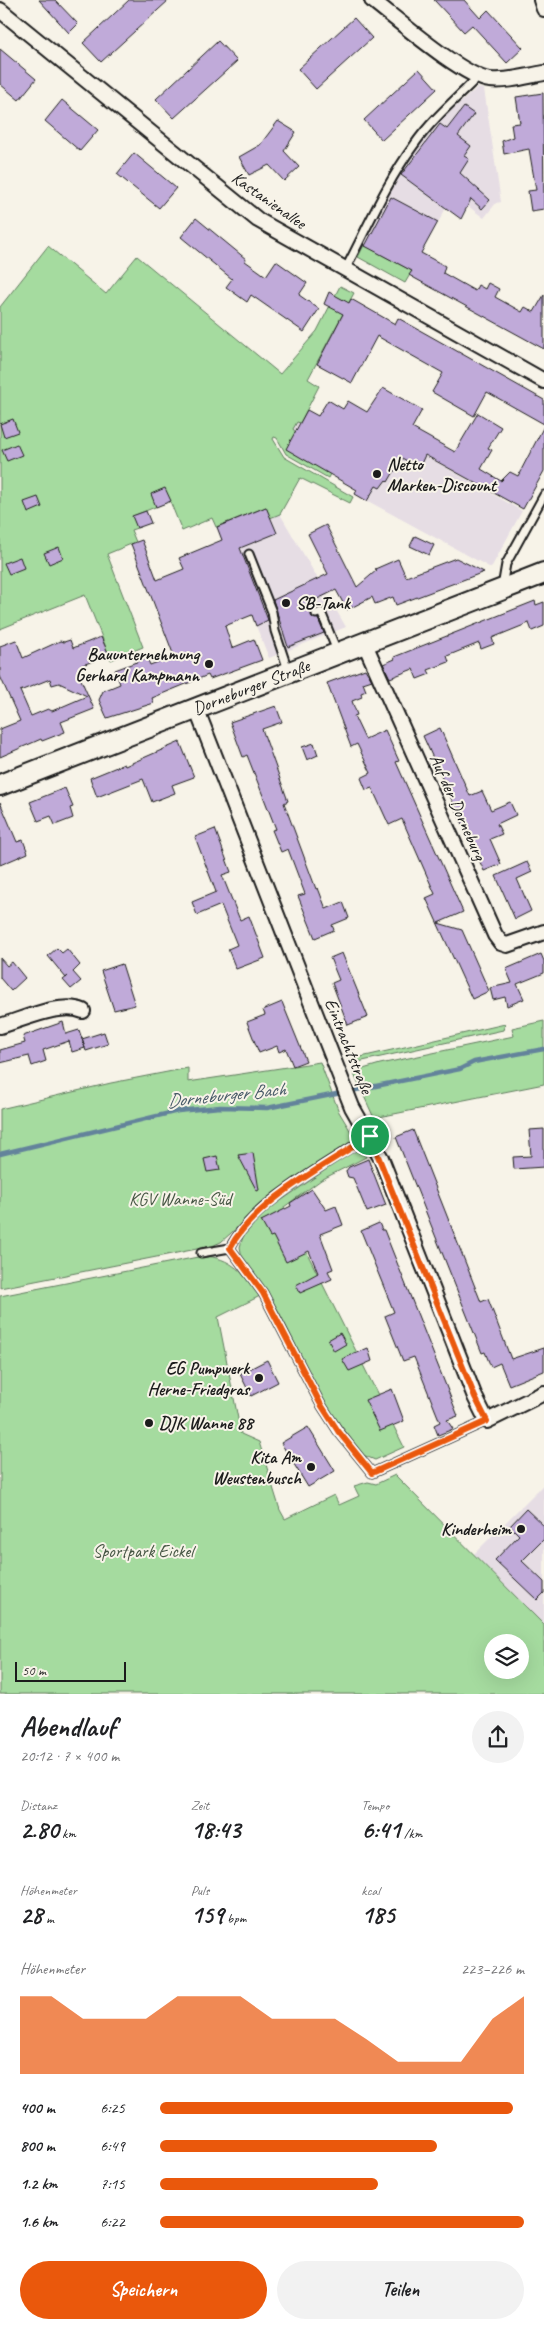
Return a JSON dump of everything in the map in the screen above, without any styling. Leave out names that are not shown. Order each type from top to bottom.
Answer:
[{"type":"street","points":[[372,0],[454,62],[478,77],[500,81],[544,73]]},
{"type":"street","points":[[541,0],[544,9]]},
{"type":"street","name":"Kastanienallee","points":[[0,10],[247,212],[272,229],[544,381]]},
{"type":"street","name":"Dorneburger Straße","points":[[0,785],[502,587],[542,575]]},
{"type":"street","name":"Auf der Dorneburg","points":[[364,642],[496,936],[501,943],[507,945],[544,932]]},
{"type":"street","name":"Eintrachtstraße","points":[[196,708],[352,1107],[370,1136],[475,1397],[487,1421]]},
{"type":"street","points":[[0,1026],[62,1008],[75,1007],[83,1011]]},
{"type":"street","points":[[487,1421],[544,1393]]},
{"type":"lane","points":[[345,270],[390,182],[414,144],[436,118],[478,77]]},
{"type":"lane","points":[[502,587],[506,564],[544,495]]},
{"type":"lane","points":[[249,554],[278,630],[288,672]]},
{"type":"lane","points":[[316,614],[321,612],[338,653]]},
{"type":"lane","points":[[201,1253],[230,1248],[242,1228],[266,1206],[370,1136]]},
{"type":"lane","points":[[230,1248],[263,1293],[320,1403],[338,1431],[372,1473],[487,1421]]},
{"type":"shaded area","points":[[477,88],[484,89],[501,202],[496,203],[484,218],[453,195],[412,271],[364,245],[394,186],[417,149],[444,117]]},
{"type":"shaded area","points":[[328,400],[522,511],[491,568],[355,494],[357,490],[293,429],[298,421],[300,423],[307,410],[318,416]]},
{"type":"shaded area","points":[[266,507],[270,518],[280,514],[346,627],[269,658],[216,527]]},
{"type":"shaded area","name":"Kinderheim","points":[[544,1484],[544,1625],[474,1554]]},
{"type":"green space","points":[[364,245],[412,271],[405,283],[358,257]]},
{"type":"green space","points":[[48,246],[106,294],[137,256],[280,374],[317,331],[340,286],[354,293],[308,379],[319,386],[300,423],[297,422],[293,429],[330,474],[328,478],[286,454],[277,438],[274,437],[273,439],[284,457],[353,497],[350,503],[300,478],[280,514],[270,518],[266,507],[216,527],[212,518],[182,531],[170,501],[133,516],[137,528],[131,530],[136,542],[107,554],[143,647],[111,660],[85,595],[0,629],[0,307]]},
{"type":"green space","points":[[544,1021],[544,1084],[374,1118],[353,1072],[380,1064],[514,1036],[512,1028]]},
{"type":"green space","points":[[505,1024],[503,1030],[349,1064],[348,1060]]},
{"type":"green space","points":[[320,1062],[339,1112],[356,1140],[277,1192],[221,1242],[212,1246],[0,1288],[0,1109],[111,1083],[188,1068],[188,1082]]},
{"type":"green space","name":"KGV Wanne-Süd","points":[[360,1146],[366,1157],[321,1180],[284,1207],[404,1447],[375,1460],[363,1455],[325,1404],[278,1310],[242,1257],[240,1247],[244,1233],[269,1209]]},
{"type":"green space","name":"Sportpark Eickel","points":[[203,1256],[213,1257],[229,1263],[243,1274],[260,1296],[218,1317],[241,1434],[259,1442],[280,1510],[285,1519],[334,1495],[339,1505],[359,1496],[354,1486],[368,1482],[376,1484],[395,1475],[544,1625],[544,1694],[0,1694],[0,1296]]},
{"type":"building","points":[[39,0],[55,0],[78,24],[69,33]]},
{"type":"building","points":[[129,0],[169,0],[101,62],[83,43]]},
{"type":"building","points":[[434,0],[464,0],[480,18],[488,10],[523,48],[507,63],[472,25],[464,32]]},
{"type":"building","points":[[354,18],[372,38],[316,89],[298,69]]},
{"type":"building","points":[[218,41],[237,61],[174,118],[156,99]]},
{"type":"building","points":[[0,49],[36,79],[19,100],[0,84]]},
{"type":"building","points":[[419,69],[437,89],[382,140],[364,120]]},
{"type":"building","points":[[543,93],[544,209],[531,211],[528,191],[536,190],[529,149],[504,154],[502,141],[513,137],[511,124],[520,123],[516,97]]},
{"type":"building","points":[[62,100],[98,130],[80,151],[45,121]]},
{"type":"building","points":[[464,107],[474,114],[458,136],[471,146],[464,156],[469,159],[460,173],[490,200],[482,209],[471,199],[461,219],[401,175],[440,124],[447,129]]},
{"type":"building","points":[[278,121],[296,132],[284,151],[299,167],[284,181],[269,165],[249,175],[239,157],[260,145]]},
{"type":"building","points":[[134,153],[176,188],[159,208],[117,174]]},
{"type":"building","points":[[391,197],[438,222],[421,253],[445,266],[443,273],[475,291],[478,285],[485,289],[488,283],[499,289],[495,297],[522,312],[525,307],[534,312],[544,295],[544,349],[409,275],[412,271],[365,246]]},
{"type":"building","points":[[196,218],[246,259],[245,261],[266,276],[276,261],[307,283],[299,295],[319,309],[304,332],[251,295],[247,302],[226,287],[232,279],[181,237]]},
{"type":"building","points":[[329,292],[349,303],[351,299],[395,324],[398,318],[544,400],[544,424],[487,392],[474,416],[432,392],[443,373],[377,336],[352,383],[317,364],[343,314],[324,304]]},
{"type":"building","points":[[383,388],[422,410],[412,428],[455,452],[478,413],[501,427],[488,448],[492,450],[481,469],[501,481],[510,472],[518,476],[544,426],[544,471],[523,509],[425,455],[419,468],[402,458],[388,482],[386,480],[380,488],[376,486],[367,501],[355,494],[357,490],[286,449],[307,410],[318,416],[328,400],[343,409],[348,401],[367,412]]},
{"type":"building","points":[[13,419],[18,432],[4,437],[0,424]]},
{"type":"building","points":[[17,444],[22,455],[7,461],[2,450]]},
{"type":"building","points":[[165,488],[171,501],[156,507],[151,494]]},
{"type":"building","points":[[38,497],[42,507],[28,513],[24,502]]},
{"type":"building","points":[[266,507],[277,533],[240,548],[268,620],[256,626],[252,615],[225,626],[232,648],[254,639],[262,660],[210,679],[208,675],[152,698],[154,703],[107,718],[99,700],[103,691],[120,684],[115,670],[147,658],[150,665],[174,656],[131,544],[142,540],[157,580],[184,569],[179,558],[222,540],[217,527]]},
{"type":"building","points":[[146,511],[151,523],[137,528],[132,516]]},
{"type":"building","points":[[326,525],[357,587],[377,570],[375,569],[398,559],[406,577],[456,558],[484,572],[396,605],[393,597],[375,604],[372,597],[347,610],[336,590],[311,602],[314,609],[311,616],[318,619],[324,633],[288,647],[273,600],[328,574],[308,534]]},
{"type":"building","points":[[415,536],[434,545],[429,555],[410,546]]},
{"type":"building","points":[[59,547],[63,558],[49,564],[44,553]]},
{"type":"building","points":[[20,557],[24,568],[9,574],[4,563]]},
{"type":"building","points":[[535,601],[536,605],[544,602],[544,626],[532,631],[529,623],[492,638],[494,644],[481,649],[479,643],[447,656],[449,662],[428,670],[430,674],[417,679],[413,669],[390,678],[383,664],[395,659],[394,657]]},
{"type":"building","points":[[101,637],[109,655],[80,666],[83,673],[79,675],[94,709],[61,722],[65,732],[42,741],[41,739],[0,757],[0,729],[20,721],[0,676],[0,646],[16,640],[23,658],[60,641],[70,640],[73,648]],"holes":[[[50,679],[52,685],[59,683],[87,696],[52,711],[48,709],[31,716],[20,691]]]},
{"type":"building","points":[[365,669],[372,680],[363,683],[366,691],[361,693],[362,697],[352,701],[357,715],[354,716],[365,739],[385,730],[399,761],[396,762],[463,912],[438,923],[462,930],[489,991],[472,999],[426,898],[435,894],[402,819],[389,825],[372,788],[366,790],[361,778],[371,773],[357,744],[351,747],[327,683]]},
{"type":"building","points":[[276,706],[282,722],[262,729],[288,801],[284,803],[316,889],[318,888],[326,909],[343,902],[349,918],[332,925],[334,930],[315,938],[298,896],[305,894],[288,849],[281,852],[272,830],[276,829],[247,755],[243,757],[230,722]]},
{"type":"building","points":[[440,728],[470,796],[482,791],[491,810],[510,802],[516,815],[497,824],[502,834],[490,839],[501,864],[484,871],[423,736]]},
{"type":"building","points":[[180,742],[194,777],[172,785],[175,793],[152,802],[143,779],[97,797],[90,778],[124,764],[125,766]]},
{"type":"building","points":[[314,743],[318,755],[307,760],[302,747]]},
{"type":"building","points":[[65,788],[73,807],[70,808],[73,818],[55,825],[51,816],[38,821],[30,802]]},
{"type":"building","points":[[0,802],[17,842],[23,840],[28,853],[0,865]]},
{"type":"building","points":[[215,829],[231,872],[222,875],[240,920],[249,916],[265,958],[236,969],[228,949],[237,945],[221,905],[197,915],[192,902],[216,892],[195,837]]},
{"type":"building","points":[[527,862],[532,872],[517,879],[531,911],[515,919],[496,876]]},
{"type":"building","points":[[57,948],[62,953],[67,949],[80,965],[73,972],[81,981],[71,989],[63,980],[66,978],[48,956]]},
{"type":"building","points":[[342,953],[368,1017],[348,1025],[332,983],[339,980],[330,958]]},
{"type":"building","points":[[541,954],[544,961],[544,973],[517,984],[524,999],[507,1006],[505,997],[493,1000],[490,988],[512,983],[506,969]]},
{"type":"building","points":[[0,958],[7,966],[12,962],[25,978],[11,991],[0,978]]},
{"type":"building","points":[[122,964],[135,1005],[114,1010],[101,971]]},
{"type":"building","points":[[282,1002],[306,1061],[293,1066],[286,1049],[279,1052],[277,1046],[259,1053],[247,1022],[265,1015],[263,1010]]},
{"type":"building","points":[[63,1022],[66,1034],[79,1030],[85,1048],[72,1052],[69,1041],[43,1050],[46,1061],[32,1066],[29,1056],[0,1063],[0,1050],[25,1043],[23,1036]]},
{"type":"building","points":[[104,1032],[108,1044],[86,1051],[82,1039]]},
{"type":"building","points":[[544,1129],[544,1167],[514,1169],[513,1157],[531,1156],[529,1130]]},
{"type":"building","points":[[413,1130],[481,1302],[488,1299],[511,1359],[544,1348],[544,1371],[509,1385],[500,1363],[491,1367],[485,1352],[482,1353],[396,1137]]},
{"type":"building","points":[[253,1153],[259,1190],[257,1191],[238,1155]]},
{"type":"building","points":[[217,1156],[220,1170],[207,1172],[204,1159]]},
{"type":"building","points":[[368,1159],[386,1205],[367,1212],[353,1178],[348,1177],[346,1171],[349,1167]]},
{"type":"building","points":[[312,1189],[326,1210],[336,1206],[343,1225],[320,1234],[333,1269],[328,1271],[332,1279],[300,1293],[296,1285],[318,1273],[309,1251],[286,1262],[273,1236],[270,1237],[261,1221],[291,1206],[290,1203]]},
{"type":"building","points":[[379,1223],[382,1230],[384,1230],[458,1416],[447,1420],[453,1429],[438,1435],[434,1425],[440,1422],[414,1357],[403,1361],[385,1316],[394,1312],[361,1231]]},
{"type":"building","points":[[340,1333],[346,1344],[334,1351],[328,1340]]},
{"type":"building","points":[[368,1348],[372,1361],[349,1371],[342,1359]]},
{"type":"building","name":"EG Pumpwerk Herne-Friedgras","points":[[267,1360],[278,1382],[251,1396],[240,1374]]},
{"type":"building","points":[[392,1389],[404,1421],[380,1431],[365,1400]]},
{"type":"building","points":[[308,1427],[335,1471],[308,1487],[281,1443]]},
{"type":"building","points":[[526,1509],[544,1526],[544,1539],[522,1561],[544,1582],[544,1593],[537,1600],[495,1560],[519,1535],[510,1526]]},
{"type":"waterway","name":"Dorneburger Bach","points":[[0,1154],[178,1111],[220,1107],[267,1108],[460,1069],[474,1062],[544,1049]]},
{"type":"place","name":"Netto Marken-Discount","points":[[377,474]]},
{"type":"place","name":"SB-Tank","points":[[286,603]]},
{"type":"place","name":"Bauunternehmung Gerhard Kampmann","points":[[209,664]]},
{"type":"place","name":"EG Pumpwerk Herne-Friedgras","points":[[259,1378]]},
{"type":"place","name":"DJK Wanne 88","points":[[149,1423]]},
{"type":"place","name":"Kita Am Weustenbusch","points":[[311,1467]]},
{"type":"place","name":"Kinderheim","points":[[521,1529]]},
{"type":"route","points":[[370,1136],[381,1158],[475,1397],[487,1421],[372,1473],[338,1431],[320,1403],[263,1293],[230,1248],[242,1228],[266,1206],[370,1136]]}]
